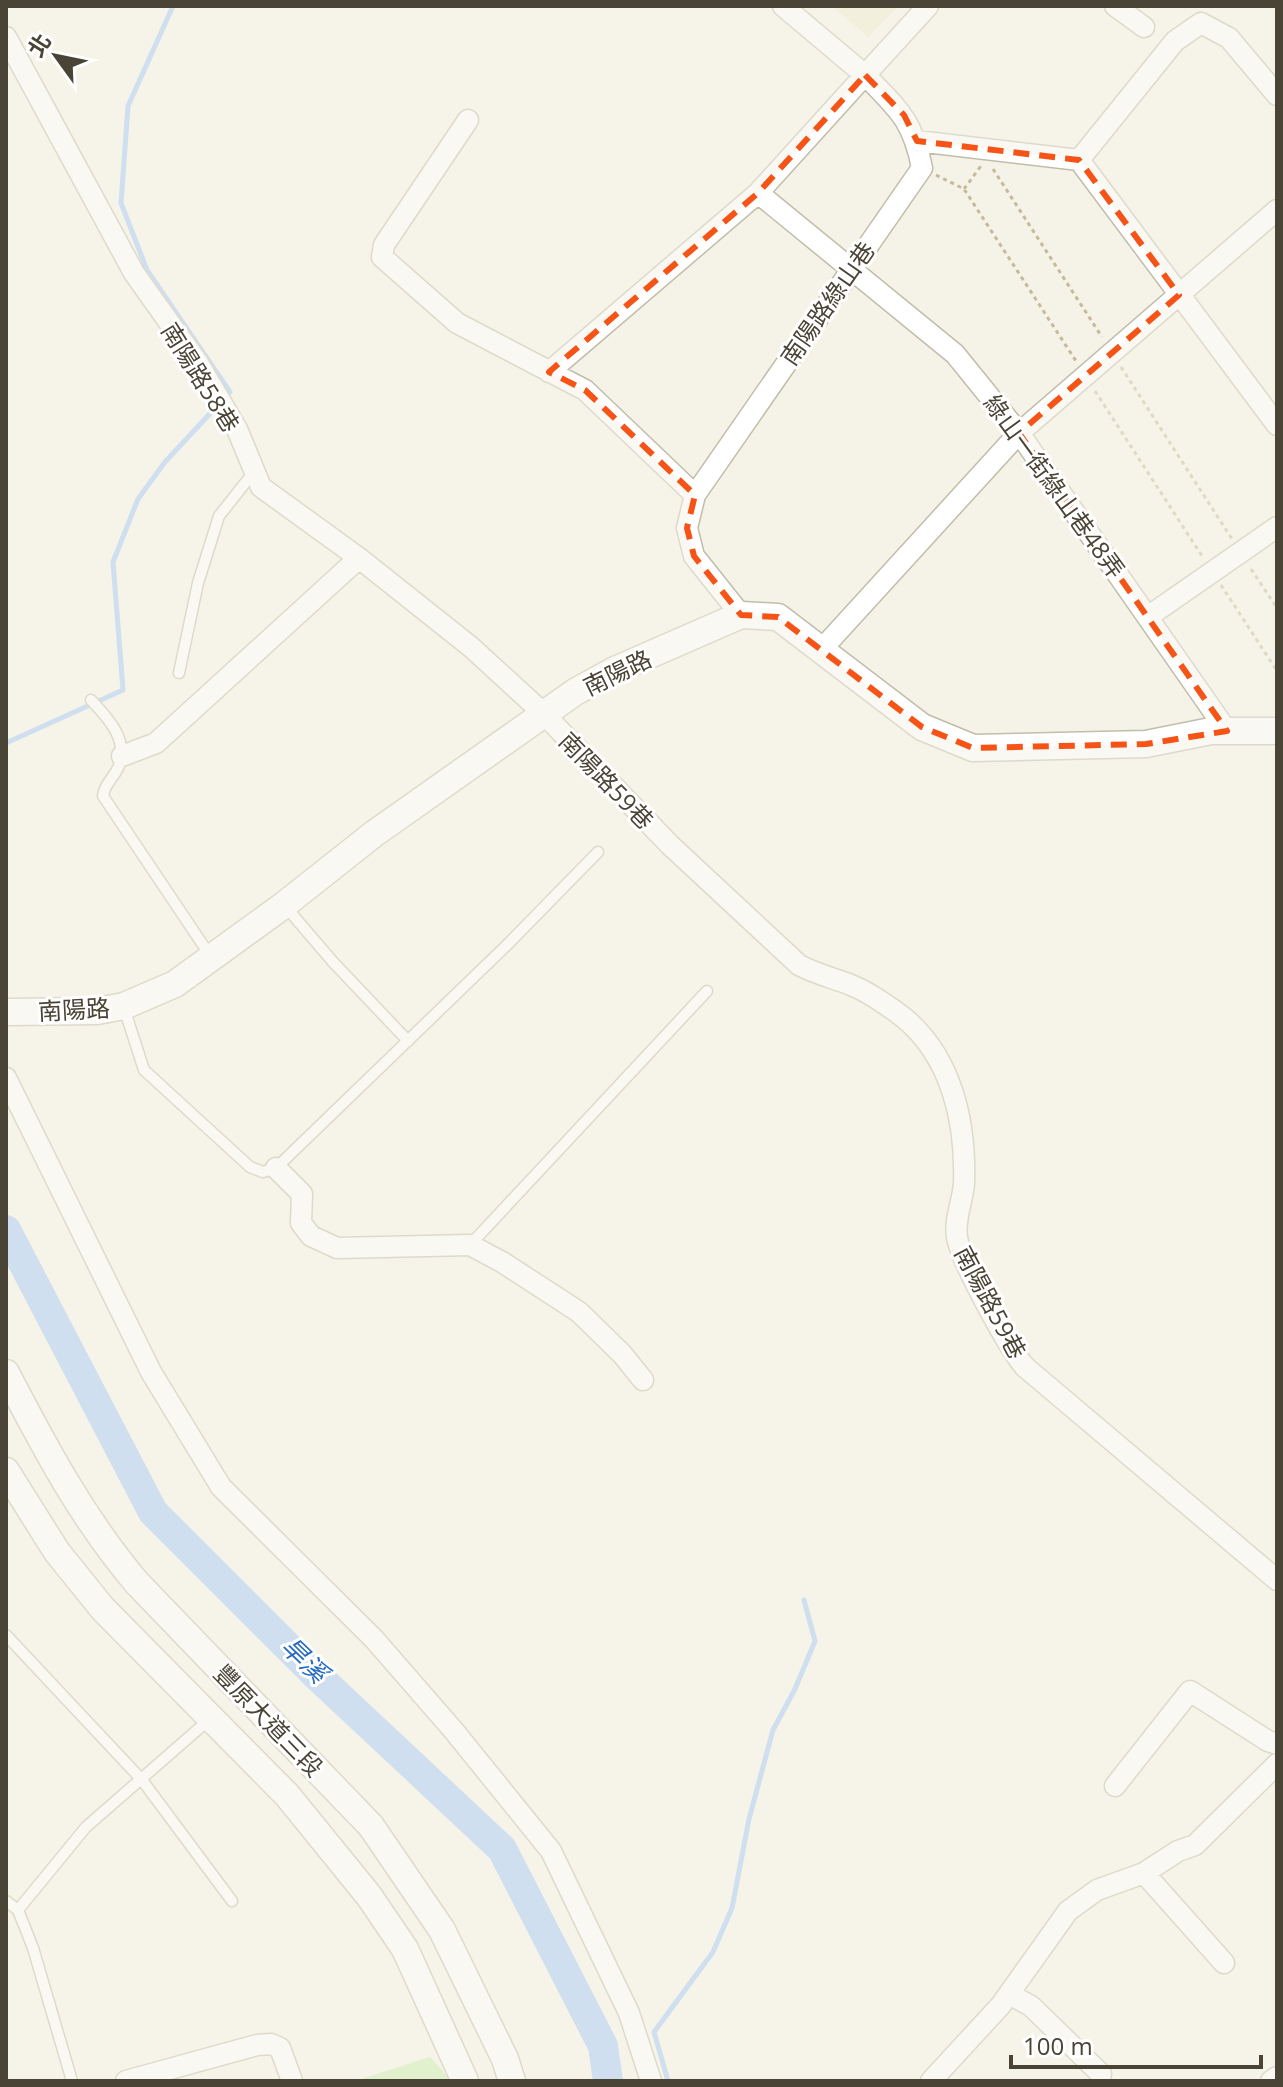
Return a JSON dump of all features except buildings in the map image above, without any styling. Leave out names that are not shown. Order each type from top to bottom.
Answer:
[{"type":"street","points":[[783,6],[865,75],[904,115],[917,141],[922,168]]},
{"type":"street","points":[[549,372],[758,193],[928,6]]},
{"type":"street","points":[[1115,6],[1144,27]]},
{"type":"street","points":[[1079,160],[1175,41],[1201,23],[1229,38],[1277,95]]},
{"type":"street","name":"南陽路58巷","points":[[6,37],[134,273],[198,363],[237,429],[261,487],[359,558],[471,647],[543,713]]},
{"type":"street","points":[[468,120],[384,245],[382,257],[457,323],[585,390],[695,495]]},
{"type":"street","points":[[917,141],[1079,160],[1277,425]]},
{"type":"street","name":"南陽路綠山巷","points":[[741,615],[694,556],[687,528],[695,495],[922,168]]},
{"type":"street","name":"綠山一街綠山巷48弄","points":[[758,193],[955,354],[1019,433],[1227,731]]},
{"type":"street","points":[[821,650],[1019,433],[1277,210]]},
{"type":"street","points":[[1149,616],[1277,527]]},
{"type":"street","points":[[122,756],[156,743],[359,558]]},
{"type":"street","name":"南陽路","points":[[6,1012],[97,1011],[124,1006],[175,984],[284,905],[375,833],[575,692],[615,670],[741,615],[778,617],[922,727],[973,748],[1146,744],[1211,731],[1277,731]]},
{"type":"street","name":"南陽路59巷","points":[[543,713],[670,845],[799,965],[823,977],[852,985],[878,999],[926,1038],[956,1100],[963,1134],[964,1186],[957,1236],[963,1257],[1013,1352],[1025,1367],[1277,1580]]},
{"type":"street","points":[[6,1078],[151,1372],[221,1487],[374,1639],[454,1731],[551,1851],[629,2013],[651,2081]]},
{"type":"street","points":[[276,1168],[302,1194],[301,1223],[311,1236],[337,1248],[470,1245],[579,1312],[622,1354],[643,1380]]},
{"type":"street","name":"豐原大道三段","points":[[6,1373],[53,1464],[103,1542],[137,1583],[371,1826],[442,1930],[505,2059],[512,2081]]},
{"type":"street","name":"豐原大道三段","points":[[6,1471],[57,1552],[103,1609],[287,1795],[369,1896],[405,1949],[465,2081]]},
{"type":"street","points":[[1115,1786],[1190,1691],[1277,1744]]},
{"type":"street","points":[[932,2080],[1009,1994],[1068,1911],[1097,1890],[1144,1873],[1178,1851],[1195,1845],[1277,1764]]},
{"type":"street","points":[[1144,1873],[1224,1963]]},
{"type":"street","points":[[1009,1994],[1031,2006],[1101,2074]]},
{"type":"street","points":[[126,2081],[257,2045],[271,2044],[280,2048],[292,2081]]},
{"type":"street","points":[[1271,2081],[1277,2077]]},
{"type":"lane","points":[[179,673],[198,583],[219,516],[253,473]]},
{"type":"lane","points":[[91,700],[112,722],[122,756],[116,772],[104,785],[103,796],[211,957]]},
{"type":"lane","points":[[124,1006],[144,1070],[250,1167],[263,1172],[276,1168],[598,852]]},
{"type":"lane","points":[[284,905],[408,1041]]},
{"type":"lane","points":[[470,1245],[707,991]]},
{"type":"lane","points":[[6,1635],[142,1780],[232,1901]]},
{"type":"lane","points":[[18,1910],[86,1827],[211,1718]]},
{"type":"lane","points":[[6,1901],[18,1910],[33,1948],[72,2081]]},
{"type":"path","points":[[964,189],[980,167],[989,163],[1108,347]]},
{"type":"path","points":[[922,168],[964,189],[1077,363]]},
{"type":"path","points":[[1116,360],[1235,543]]},
{"type":"path","points":[[1094,390],[1207,564]]},
{"type":"path","points":[[1252,569],[1277,608]]},
{"type":"path","points":[[1216,577],[1277,671]]},
{"type":"highlighted area","points":[[865,75],[904,115],[917,141],[1079,160],[1179,295],[1019,433],[1227,731],[1146,744],[973,748],[922,727],[778,617],[741,615],[694,556],[687,528],[695,495],[585,390],[549,372],[758,193]]},
{"type":"shaded area","points":[[832,6],[899,6],[868,37]]},
{"type":"green space","points":[[430,2057],[449,2081],[355,2081]]},
{"type":"waterway","points":[[173,6],[128,106],[121,203],[147,270],[230,392],[224,398]]},
{"type":"waterway","points":[[6,743],[123,690],[113,562],[138,499],[165,462],[217,406]]},
{"type":"waterway","name":"旱溪","points":[[6,1230],[153,1512],[315,1674],[502,1849],[603,2046],[608,2081]]},
{"type":"waterway","points":[[668,2081],[654,2032],[713,1952],[732,1908],[749,1819],[773,1730],[815,1641],[804,1600]]}]
